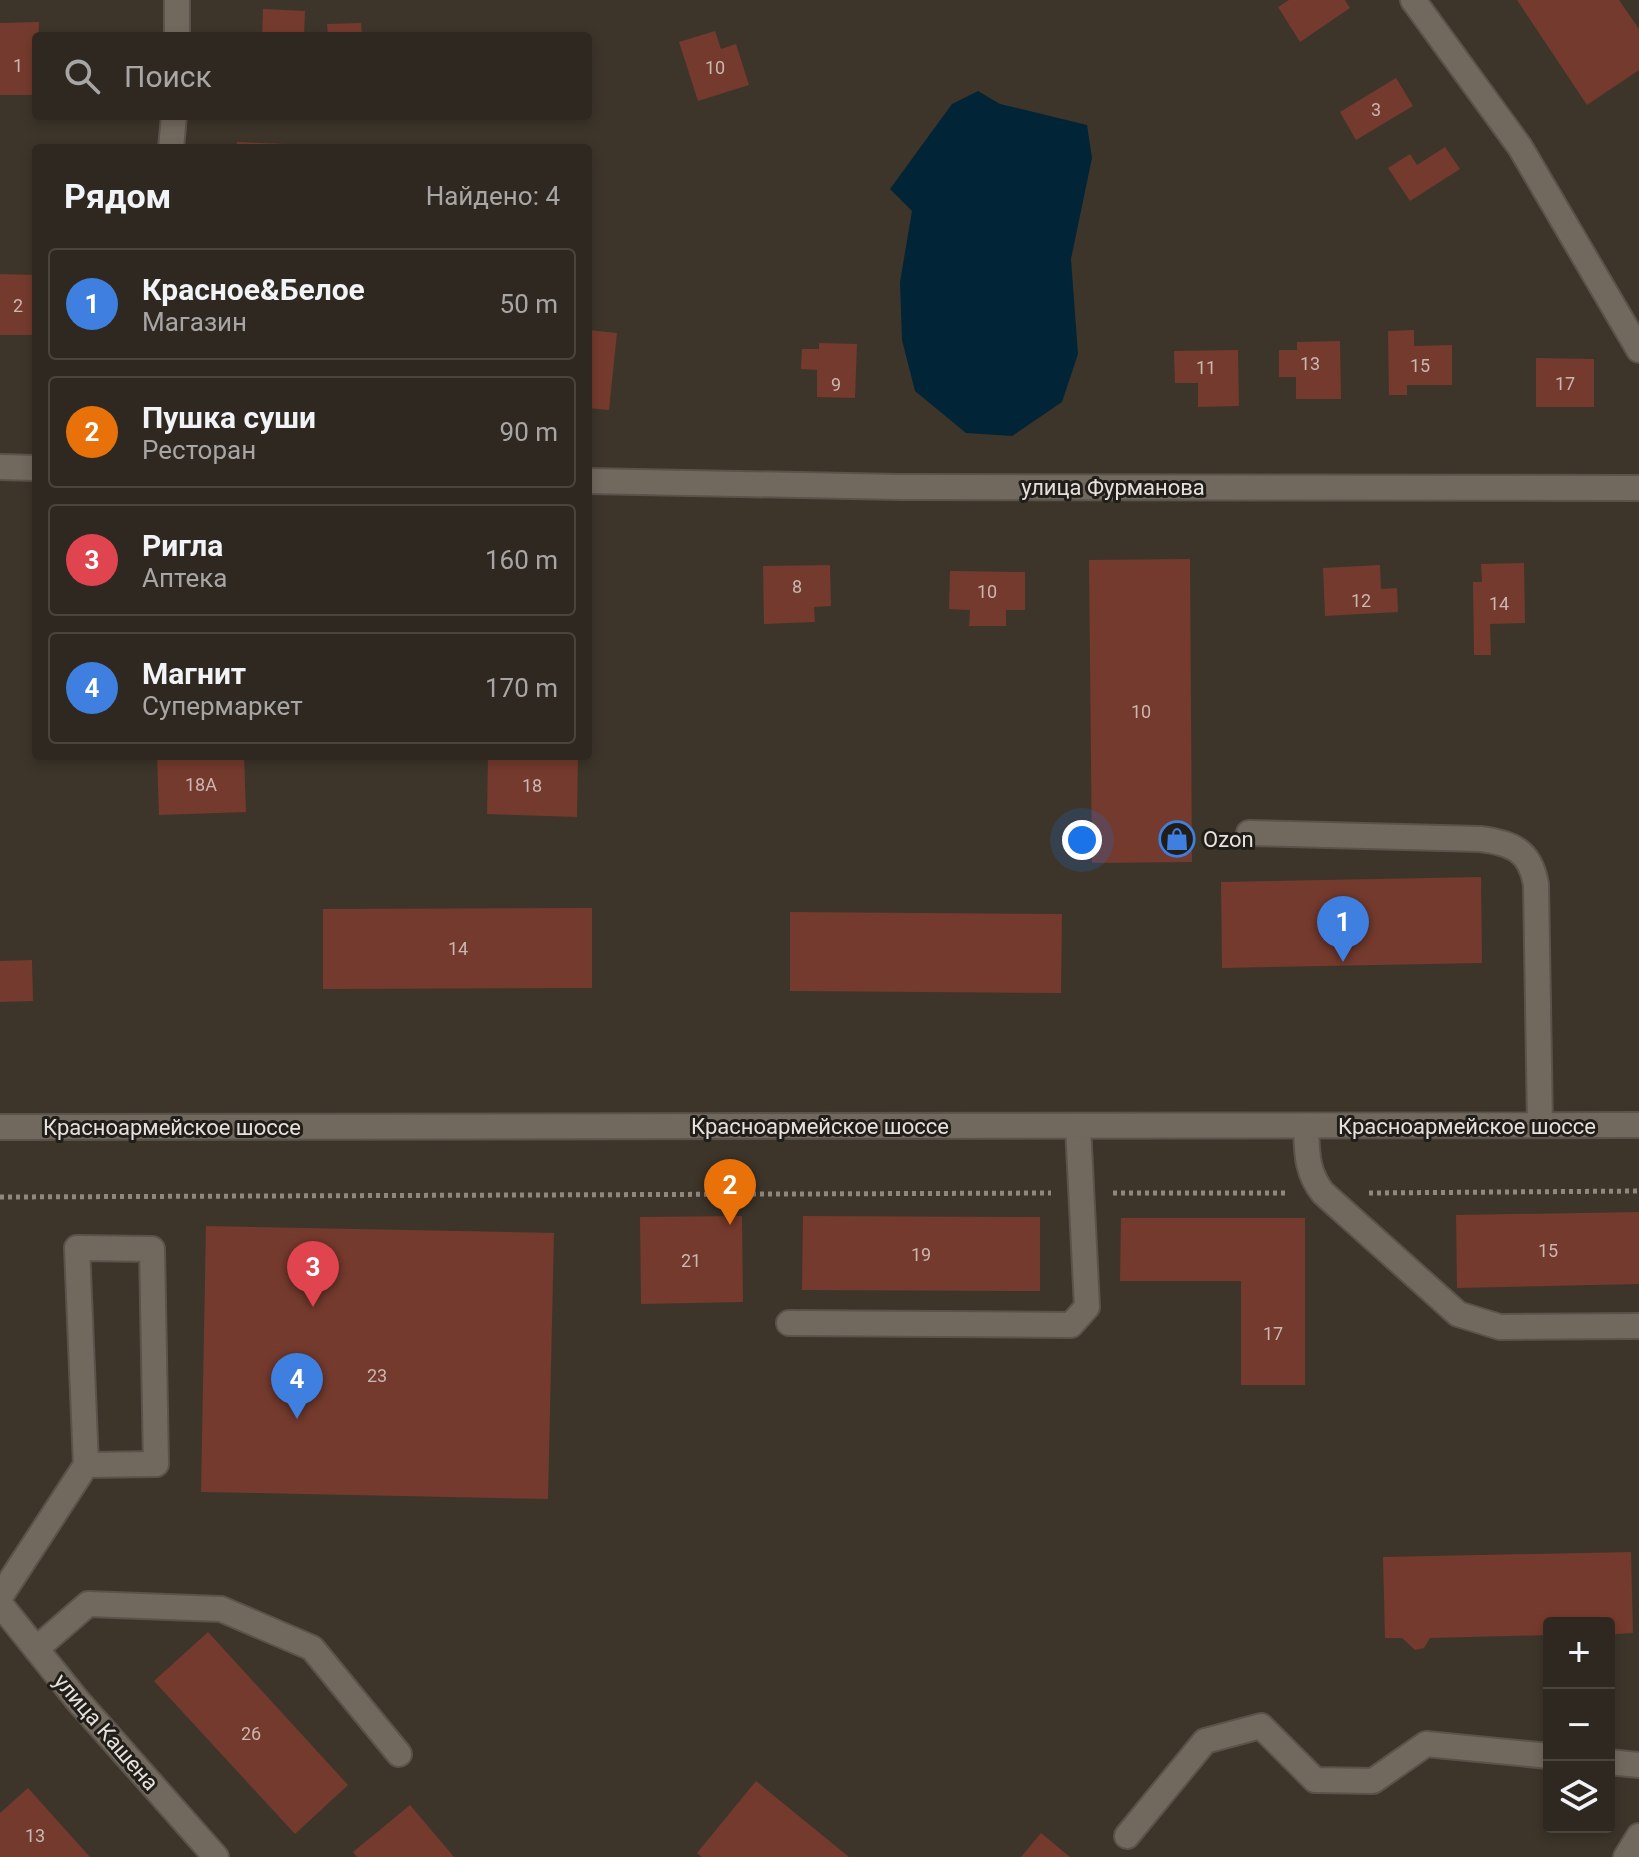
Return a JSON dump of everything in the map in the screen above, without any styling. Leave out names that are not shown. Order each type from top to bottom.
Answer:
[{"type":"street","points":[[177,0],[177,32]]},
{"type":"street","points":[[1413,0],[1520,147],[1639,350]]},
{"type":"street","points":[[171,144],[174,120]]},
{"type":"street","points":[[0,467],[32,468]]},
{"type":"street","name":"улица Фурманова","points":[[592,481],[900,487],[1639,488]]},
{"type":"street","points":[[1249,833],[1480,839],[1503,842],[1521,852],[1532,865],[1536,884],[1540,1125]]},
{"type":"street","name":"Красноармейское шоссе","points":[[0,1127],[1639,1125]]},
{"type":"street","points":[[789,1323],[1071,1325],[1087,1307],[1078,1126]]},
{"type":"street","points":[[1306,1126],[1307,1162],[1313,1180],[1323,1193],[1458,1314],[1500,1327],[1639,1326]]},
{"type":"street","points":[[0,1597],[86,1465],[77,1248],[152,1249],[156,1464],[86,1465]]},
{"type":"street","name":"улица Кашена","points":[[0,1604],[216,1857]]},
{"type":"street","points":[[36,1649],[88,1604],[221,1609],[312,1648],[399,1754]]},
{"type":"street","points":[[1127,1836],[1205,1741],[1261,1726],[1315,1780],[1373,1781],[1426,1744],[1543,1755]]},
{"type":"street","points":[[1615,1763],[1639,1765]]},
{"type":"street","points":[[1626,1857],[1639,1836]]},
{"type":"path","points":[[0,1197],[1639,1191]]},
{"type":"water","points":[[978,91],[1000,104],[1087,125],[1092,158],[1071,259],[1078,354],[1062,402],[1012,436],[966,433],[915,391],[902,340],[900,282],[912,211],[890,189],[952,104]]},
{"type":"building","points":[[1289,0],[1345,0],[1350,8],[1300,42],[1278,7]]},
{"type":"building","points":[[1517,0],[1619,0],[1639,29],[1639,70],[1587,105]]},
{"type":"building","points":[[263,9],[305,11],[304,32],[262,32]]},
{"type":"building","points":[[39,22],[39,32],[32,32],[32,95],[0,95],[0,23]]},
{"type":"building","points":[[361,23],[362,32],[328,32],[327,24]]},
{"type":"building","points":[[715,31],[721,49],[736,44],[749,85],[698,101],[679,42]]},
{"type":"building","points":[[1396,78],[1413,106],[1356,140],[1340,112]]},
{"type":"building","points":[[237,142],[286,144],[237,144]]},
{"type":"building","points":[[1445,147],[1460,169],[1410,201],[1388,168],[1410,154],[1417,165]]},
{"type":"building","points":[[0,274],[32,275],[32,335],[0,335]]},
{"type":"building","points":[[592,330],[617,333],[609,410],[592,408]]},
{"type":"building","points":[[1414,330],[1414,346],[1452,345],[1452,385],[1407,385],[1407,395],[1389,395],[1388,331]]},
{"type":"building","points":[[1340,341],[1341,399],[1296,399],[1296,377],[1279,377],[1279,350],[1297,350],[1297,342]]},
{"type":"building","points":[[819,343],[857,344],[855,398],[817,397],[817,370],[801,369],[802,349],[819,349]]},
{"type":"building","points":[[1238,350],[1239,406],[1198,407],[1198,383],[1175,383],[1174,351]]},
{"type":"building","points":[[1536,358],[1594,359],[1594,407],[1536,407]]},
{"type":"building","points":[[1190,559],[1192,862],[1092,863],[1089,560]]},
{"type":"building","points":[[1524,563],[1525,623],[1490,624],[1491,655],[1474,655],[1473,582],[1482,582],[1481,564]]},
{"type":"building","points":[[830,565],[831,606],[814,607],[815,622],[764,624],[763,566]]},
{"type":"building","points":[[1380,565],[1381,589],[1397,588],[1398,612],[1325,616],[1323,568]]},
{"type":"building","points":[[950,571],[1025,572],[1025,610],[1006,610],[1006,626],[969,626],[970,610],[949,609]]},
{"type":"building","points":[[157,760],[244,760],[246,812],[159,815]]},
{"type":"building","points":[[488,760],[578,760],[577,817],[487,814]]},
{"type":"building","points":[[1481,877],[1482,963],[1222,968],[1221,882]]},
{"type":"building","points":[[592,908],[592,988],[323,989],[323,909]]},
{"type":"building","points":[[790,912],[1062,914],[1061,993],[790,991]]},
{"type":"building","points":[[32,960],[33,1001],[0,1002],[0,961]]},
{"type":"building","points":[[1639,1212],[1639,1284],[1457,1288],[1456,1215]]},
{"type":"building","points":[[742,1216],[743,1302],[641,1304],[640,1217]]},
{"type":"building","points":[[803,1216],[1040,1217],[1040,1291],[802,1290]]},
{"type":"building","points":[[1121,1218],[1305,1218],[1305,1385],[1241,1385],[1241,1281],[1120,1281]]},
{"type":"building","points":[[206,1226],[554,1233],[548,1499],[201,1492]]},
{"type":"building","points":[[1631,1552],[1633,1633],[1615,1635],[1615,1617],[1543,1617],[1543,1635],[1430,1638],[1424,1648],[1415,1650],[1402,1638],[1385,1638],[1383,1557]]},
{"type":"building","points":[[208,1632],[348,1785],[295,1834],[154,1681]]},
{"type":"building","points":[[756,1781],[849,1857],[702,1857],[697,1853]]},
{"type":"building","points":[[28,1788],[90,1857],[0,1857],[0,1813]]},
{"type":"building","points":[[410,1805],[454,1857],[357,1857],[353,1852]]},
{"type":"building","points":[[1041,1833],[1070,1857],[1021,1857]]},
{"type":"place","name":"Ozon","points":[[1177,839]]},
{"type":"place","name":"Красное&Белое","points":[[1343,962]]},
{"type":"place","name":"Пушка суши","points":[[730,1225]]},
{"type":"place","name":"Ригла","points":[[313,1307]]},
{"type":"place","name":"Магнит","points":[[297,1419]]}]
